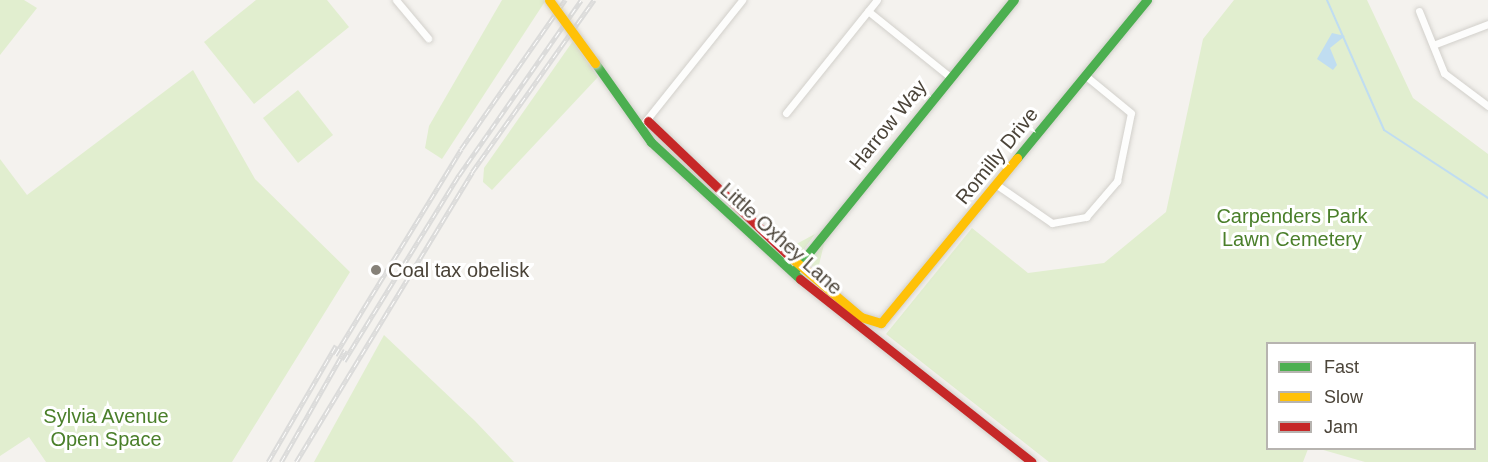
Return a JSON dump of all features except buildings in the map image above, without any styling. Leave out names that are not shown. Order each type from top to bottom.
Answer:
[{"type":"street","points":[[396,0],[428,38]]},
{"type":"street","name":"Little Oxhey Lane","points":[[549,0],[640,128],[791,274],[1032,462]]},
{"type":"street","points":[[640,128],[648,121],[742,0]]},
{"type":"street","points":[[786,113],[877,0]]},
{"type":"street","name":"Harrow Way","points":[[791,274],[1014,0]]},
{"type":"street","name":"Romilly Drive","points":[[870,322],[889,317],[1146,0]]},
{"type":"street","points":[[868,11],[951,77]]},
{"type":"street","points":[[1419,11],[1447,76],[1488,106]]},
{"type":"street","points":[[1433,45],[1488,24]]},
{"type":"street","points":[[997,185],[1052,224],[1086,217],[1117,180],[1132,116],[1086,76]]},
{"type":"street","name":"Little Oxhey Lane","points":[[648,121],[798,265],[870,322]]},
{"type":"green space","points":[[0,0],[24,0],[37,8],[0,55]]},
{"type":"green space","points":[[256,0],[327,0],[349,27],[254,104],[204,42]]},
{"type":"green space","points":[[502,0],[546,0],[442,159],[425,148],[429,126]]},
{"type":"green space","name":"Carpenders Park Lawn Cemetery","points":[[1234,0],[1367,0],[1413,98],[1488,154],[1488,462],[1365,462],[1323,450],[1476,450],[1476,342],[1266,342],[1266,450],[1308,450],[1303,462],[1049,462],[886,334],[972,228],[1028,273],[1104,263],[1166,212],[1203,39]]},
{"type":"green space","points":[[573,41],[598,77],[492,190],[483,182],[484,168]]},
{"type":"green space","name":"Sylvia Avenue Open Space","points":[[193,70],[255,179],[350,272],[232,462],[46,462],[29,437],[0,456],[0,159],[27,195]]},
{"type":"green space","points":[[298,90],[333,135],[298,163],[263,118]]},
{"type":"green space","points":[[653,132],[789,261],[705,190]]},
{"type":"green space","points":[[815,234],[800,255],[787,249]]},
{"type":"green space","points":[[825,240],[817,273],[808,260]]},
{"type":"green space","points":[[803,277],[855,316],[893,350],[859,325]]},
{"type":"green space","points":[[384,335],[475,421],[514,462],[314,462]]},
{"type":"water","points":[[1332,33],[1345,36],[1330,48],[1337,65],[1333,70],[1317,59]]},
{"type":"waterway","points":[[1327,0],[1384,130],[1488,198]]},
{"type":"railway","points":[[335,355],[461,149],[565,0]]},
{"type":"railway","points":[[344,361],[459,175],[581,0]]},
{"type":"railway","points":[[296,462],[472,172],[594,0]]},
{"type":"railway","points":[[268,462],[336,345]]},
{"type":"railway","points":[[281,462],[345,350]]},
{"type":"traffic: fast","points":[[795,270],[1014,0]]},
{"type":"traffic: fast","points":[[1017,158],[1147,0]]},
{"type":"traffic: fast","points":[[595,63],[651,142],[800,279]]},
{"type":"traffic: slow","points":[[549,0],[595,63]]},
{"type":"traffic: slow","points":[[788,255],[861,317],[881,323],[1017,158]]},
{"type":"traffic: jam","points":[[648,121],[788,255]]},
{"type":"traffic: jam","points":[[800,279],[1032,462]]},
{"type":"place","name":"Coal tax obelisk","points":[[376,270]]}]
